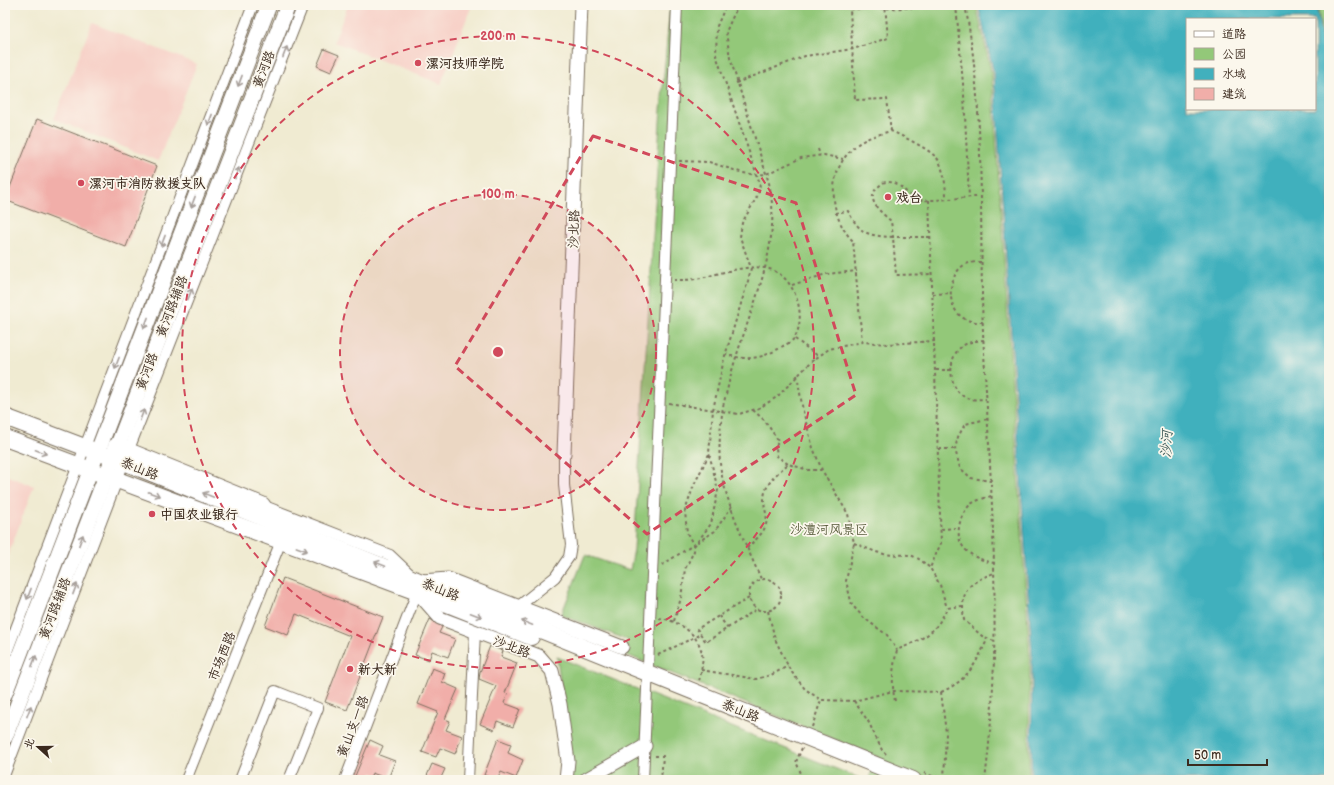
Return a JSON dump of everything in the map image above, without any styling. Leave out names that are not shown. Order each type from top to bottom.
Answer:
[{"type":"main road","name":"黄河路","points":[[5,693],[91,449],[269,5]]},
{"type":"main road","name":"黄河路","points":[[5,736],[111,478],[288,5]]},
{"type":"main road","name":"泰山路","points":[[5,417],[91,449],[120,454],[418,584],[648,671],[873,769]]},
{"type":"main road","name":"泰山路","points":[[5,438],[281,541],[418,584]]},
{"type":"main road","points":[[120,454],[262,505],[272,521]]},
{"type":"main road","name":"泰山路","points":[[648,671],[803,745],[873,769]]},
{"type":"main road","points":[[873,769],[916,775]]},
{"type":"main road","points":[[873,769],[887,780]]},
{"type":"street","points":[[91,449],[253,5]]},
{"type":"street","name":"黄河路辅路","points":[[120,454],[303,5]]},
{"type":"street","name":"沙北路","points":[[564,454],[581,5]]},
{"type":"street","points":[[643,780],[677,5]]},
{"type":"street","points":[[518,606],[555,578],[569,557],[571,545],[564,485],[564,454]]},
{"type":"street","points":[[5,657],[84,468]]},
{"type":"street","name":"黄河路辅路","points":[[5,773],[111,478]]},
{"type":"street","points":[[262,505],[390,555],[418,584],[448,579],[622,647]]},
{"type":"street","name":"市场西路","points":[[186,780],[281,541]]},
{"type":"street","name":"沙北路","points":[[418,584],[440,618],[539,656],[552,671],[560,704],[568,761],[566,780]]},
{"type":"street","name":"黄山支一路","points":[[345,780],[418,584]]},
{"type":"street","points":[[468,780],[475,632]]},
{"type":"street","points":[[240,780],[275,690],[318,708],[289,780]]},
{"type":"street","points":[[585,780],[645,746]]},
{"type":"path","points":[[674,621],[681,598],[685,569],[694,546],[711,524],[718,490],[709,453],[713,410],[726,354],[751,268],[740,236],[742,223],[758,195],[760,184],[716,55],[717,26],[726,5]]},
{"type":"path","points":[[738,5],[726,32],[730,58],[736,83],[772,195],[766,268],[735,357],[722,412],[720,440],[721,472],[747,548],[761,579]]},
{"type":"path","points":[[847,5],[850,9],[855,100],[887,98],[891,131]]},
{"type":"path","points":[[736,83],[805,56],[853,49],[888,38],[885,5]]},
{"type":"path","points":[[956,6],[964,96],[970,197]]},
{"type":"path","points":[[850,9],[965,6],[971,38],[978,104],[983,322],[995,573],[994,691],[985,780]]},
{"type":"path","points":[[862,342],[854,241],[848,236],[835,213],[833,184],[844,159],[852,149],[867,138],[891,131],[919,145],[939,160],[945,184],[946,198]]},
{"type":"path","points":[[818,149],[820,156]]},
{"type":"path","points":[[670,161],[709,162],[743,173],[758,175],[766,174],[802,158],[820,156],[844,159]]},
{"type":"path","points":[[932,274],[896,275],[891,221],[875,208],[872,198],[875,190],[883,182],[888,182],[900,184],[910,196],[920,200],[980,196]]},
{"type":"path","points":[[1329,182],[1329,193]]},
{"type":"path","points":[[929,200],[941,529],[941,543],[930,568]]},
{"type":"path","points":[[835,213],[848,211],[855,225],[865,234],[893,237],[930,237]]},
{"type":"path","points":[[981,262],[968,263],[959,270],[951,285],[950,298],[954,310],[965,320],[973,323],[983,322]]},
{"type":"path","points":[[664,281],[699,278],[751,268],[766,268],[792,285],[799,306],[799,328],[795,338],[770,355],[756,359],[735,357],[726,354]]},
{"type":"path","points":[[792,285],[826,274],[857,271]]},
{"type":"path","points":[[933,294],[951,293]]},
{"type":"path","points":[[795,338],[818,356]]},
{"type":"path","points":[[984,340],[970,342],[958,350],[952,364],[952,381],[959,393],[970,400],[986,399]]},
{"type":"path","points":[[659,401],[739,414],[753,410],[777,397],[797,374],[818,356],[829,349],[862,342],[888,344],[935,341]]},
{"type":"path","points":[[936,370],[952,370]]},
{"type":"path","points":[[797,374],[803,411],[813,448],[822,470],[848,514],[854,543],[846,581],[852,605],[864,618],[887,635],[897,650],[893,670],[892,691],[895,701]]},
{"type":"path","points":[[753,410],[765,421],[778,440],[776,456],[788,464],[808,470],[822,470]]},
{"type":"path","points":[[988,419],[965,424],[958,437],[955,448],[960,468],[971,478],[991,481]]},
{"type":"path","points":[[938,449],[955,448]]},
{"type":"path","points":[[694,546],[687,533],[685,511],[694,484],[709,453]]},
{"type":"path","points":[[747,548],[766,526],[766,515],[763,499],[765,489],[777,474],[788,464]]},
{"type":"path","points":[[991,496],[970,504],[962,515],[958,528],[959,541],[967,552],[980,560],[994,562]]},
{"type":"path","points":[[652,571],[694,546],[715,531],[732,506]]},
{"type":"path","points":[[941,529],[958,528]]},
{"type":"path","points":[[854,543],[884,554],[899,553],[917,557],[930,568],[940,585],[947,608],[943,616],[926,638],[897,650]]},
{"type":"path","points":[[994,641],[987,640],[972,630],[964,620],[962,606],[965,592],[974,581],[995,573]]},
{"type":"path","points":[[761,579],[770,579],[775,581],[782,594],[780,603],[768,611],[757,609],[749,598],[750,589],[761,579]]},
{"type":"path","points":[[749,598],[697,629],[700,634],[706,642],[757,609]]},
{"type":"path","points":[[947,608],[962,606]]},
{"type":"path","points":[[768,611],[775,639],[788,666],[805,689],[821,700],[854,701],[892,691],[941,692],[956,686],[976,663],[987,640]]},
{"type":"path","points":[[720,616],[728,629]]},
{"type":"path","points":[[649,617],[674,621],[694,637],[700,645],[703,657],[700,680],[694,678]]},
{"type":"path","points":[[648,671],[700,634]]},
{"type":"path","points":[[701,670],[756,679],[771,675],[788,666]]},
{"type":"path","points":[[916,775],[943,780],[946,733],[941,692]]},
{"type":"path","points":[[813,724],[821,700]]},
{"type":"path","points":[[854,701],[868,721],[882,750],[891,758]]},
{"type":"path","points":[[803,745],[796,762],[804,780]]},
{"type":"path","points":[[655,756],[663,756],[661,780]]},
{"type":"highlighted area","points":[[593,136],[796,203],[856,395],[647,534],[455,366]]},
{"type":"shaded area","name":"漯河技师学院","points":[[348,5],[472,5],[441,84],[334,42]]},
{"type":"shaded area","points":[[92,23],[197,64],[158,161],[54,119]]},
{"type":"shaded area","points":[[5,475],[34,486],[5,563]]},
{"type":"green space","name":"沙澧河风景区","points":[[670,5],[976,5],[992,75],[1030,656],[1029,780],[868,780],[878,757],[622,653],[628,640],[561,615],[585,555],[630,570],[634,549],[660,122]]},
{"type":"green space","points":[[1317,5],[1329,5],[1329,76]]},
{"type":"green space","points":[[557,657],[864,780],[573,780]]},
{"type":"water","name":"沙河","points":[[978,5],[1316,5],[1329,82],[1329,780],[1031,780],[1032,655],[994,75]]},
{"type":"building","points":[[324,49],[339,55],[331,72],[317,66]]},
{"type":"building","name":"漯河市消防救援支队","points":[[37,119],[157,166],[126,247],[5,200]]},
{"type":"building","name":"新大新","points":[[283,578],[383,617],[347,710],[325,702],[350,636],[296,614],[288,635],[265,626]]},
{"type":"building","points":[[430,619],[442,627],[439,633],[455,639],[448,657],[432,651],[429,660],[415,655]]},
{"type":"building","points":[[490,646],[503,651],[501,657],[517,663],[505,693],[508,694],[504,703],[520,709],[513,727],[497,721],[494,730],[480,724],[496,686],[479,679],[480,672]]},
{"type":"building","points":[[432,668],[445,673],[442,682],[458,689],[445,719],[450,721],[446,730],[462,736],[455,754],[440,748],[436,757],[422,752],[438,712],[418,704]]},
{"type":"building","points":[[498,739],[511,744],[508,753],[523,760],[516,778],[501,772],[497,780],[484,775]]},
{"type":"building","points":[[370,740],[383,746],[379,755],[395,761],[388,779],[372,773],[369,780],[355,776]]},
{"type":"building","points":[[432,764],[445,769],[440,780],[426,778]]},
{"type":"place","name":"漯河技师学院","points":[[418,63]]},
{"type":"place","name":"漯河市消防救援支队","points":[[81,183]]},
{"type":"place","name":"戏台","points":[[888,197]]},
{"type":"place","name":"中国农业银行","points":[[152,514]]},
{"type":"place","name":"新大新","points":[[350,669]]}]
